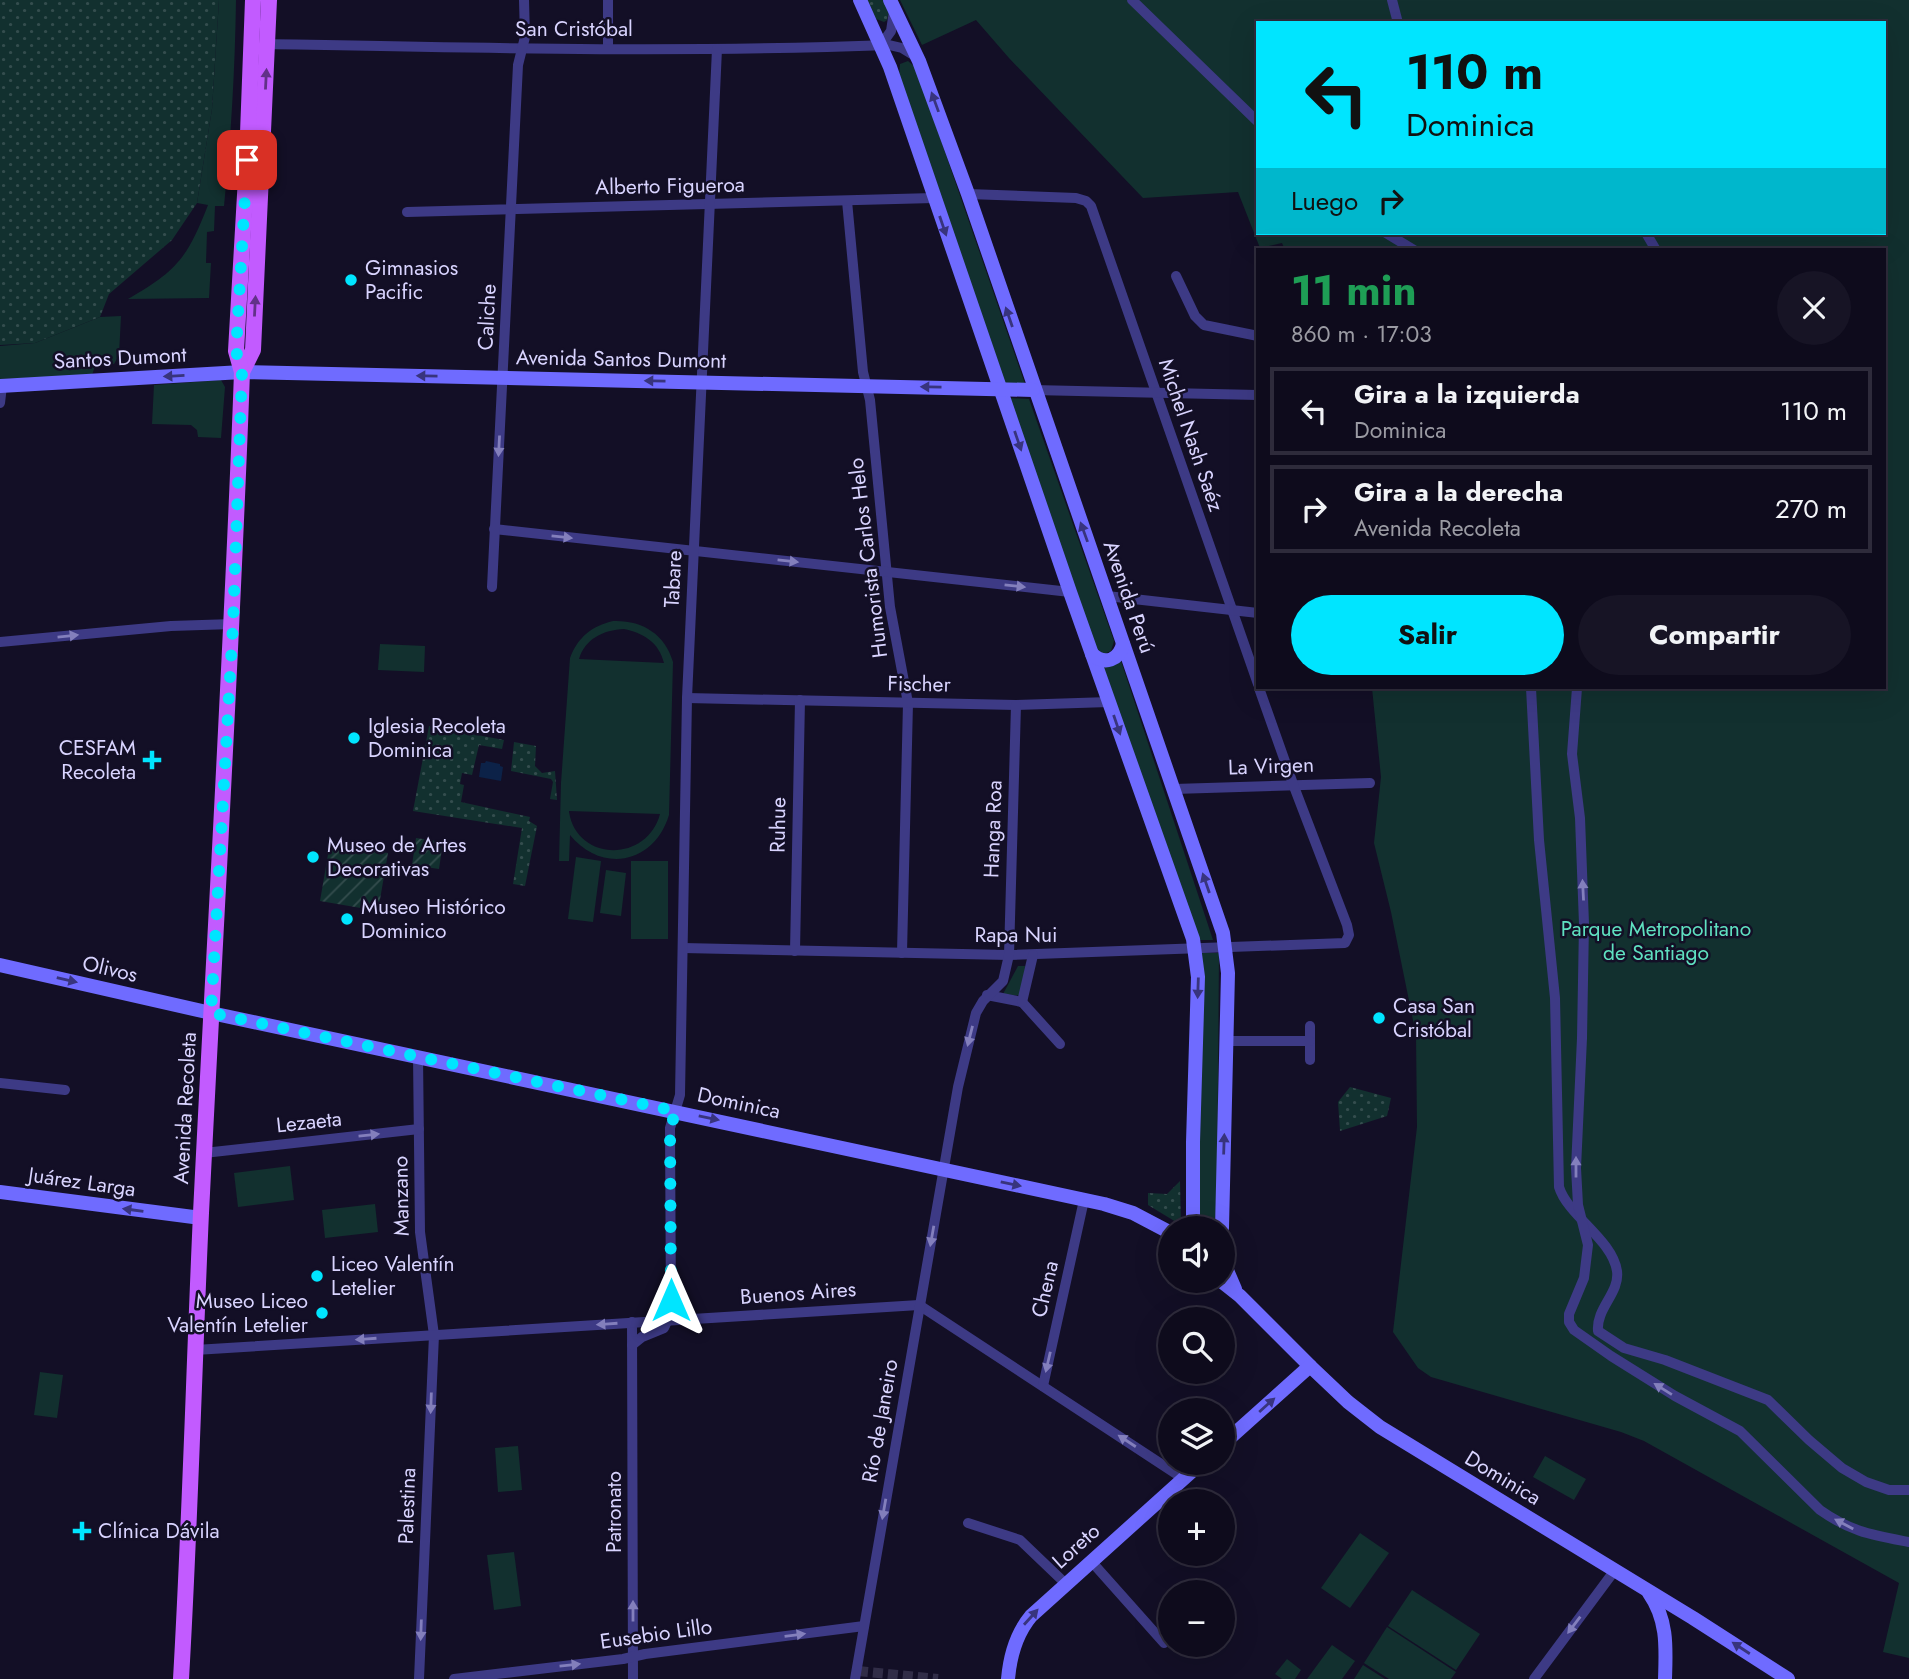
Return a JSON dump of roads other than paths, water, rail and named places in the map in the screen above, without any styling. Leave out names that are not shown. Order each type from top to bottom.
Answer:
[{"type":"main road","name":"Avenida Recoleta","points":[[181,1679],[192,1482],[204,1153],[233,624],[242,372],[236,351],[253,0]]},
{"type":"main road","name":"Avenida Recoleta","points":[[242,372],[253,350],[270,0]]},
{"type":"main road","points":[[860,0],[881,46],[1195,949],[1198,977],[1193,1216]]},
{"type":"main road","name":"Avenida Perú","points":[[892,4],[919,59],[968,194],[1033,390],[1220,921],[1226,948],[1227,1041],[1223,1216]]},
{"type":"main road","points":[[252,32],[257,40],[267,44]]},
{"type":"main road","name":"Avenida Santos Dumont","points":[[242,372],[1000,389]]},
{"type":"main road","name":"Santos Dumont","points":[[1,386],[242,372]]},
{"type":"main road","points":[[1000,389],[1033,390]]},
{"type":"main road","points":[[1092,654],[1104,661],[1111,660],[1122,651],[1124,644]]},
{"type":"main road","name":"Olivos","points":[[0,965],[211,1013]]},
{"type":"main road","name":"Dominica","points":[[211,1013],[1084,1200],[1133,1213],[1158,1226]]},
{"type":"main road","name":"Juárez Larga","points":[[0,1192],[201,1218]]},
{"type":"main road","points":[[1221,1216],[1223,1212]]},
{"type":"main road","points":[[1235,1288],[1240,1296]]},
{"type":"main road","name":"Dominica","points":[[1235,1292],[1363,1415],[1644,1587],[1788,1679]]},
{"type":"main road","points":[[1235,1433],[1310,1366]]},
{"type":"main road","name":"Loreto","points":[[1008,1679],[1015,1644],[1024,1624],[1188,1475]]},
{"type":"main road","points":[[1644,1587],[1659,1609],[1666,1634]]},
{"type":"main road","points":[[1665,1679],[1667,1628],[1675,1618],[1693,1618]]},
{"type":"street","name":"Caliche","points":[[492,587],[518,65],[525,37],[524,0]]},
{"type":"street","points":[[608,0],[608,48]]},
{"type":"street","points":[[1132,0],[1256,120]]},
{"type":"street","points":[[1392,0],[1397,21]]},
{"type":"street","points":[[881,46],[891,31],[892,4]]},
{"type":"street","name":"San Cristóbal","points":[[267,44],[718,49],[897,46],[919,59]]},
{"type":"street","name":"Tabare","points":[[669,1321],[670,1128],[680,1096],[687,698],[718,49]]},
{"type":"street","name":"Michel Nash Saéz","points":[[968,194],[1076,198],[1086,201],[1092,209],[1256,677]]},
{"type":"street","name":"Alberto Figueroa","points":[[407,212],[934,198]]},
{"type":"street","name":"Humorista Carlos Helo","points":[[847,201],[886,572],[895,645],[908,703],[902,953]]},
{"type":"street","points":[[1389,235],[1411,248]]},
{"type":"street","points":[[1176,276],[1195,316],[1204,325],[1256,336]]},
{"type":"street","points":[[0,403],[1,386]]},
{"type":"street","points":[[1033,390],[1256,395]]},
{"type":"street","points":[[494,529],[1070,592]]},
{"type":"street","points":[[1107,596],[1256,613]]},
{"type":"street","points":[[0,642],[171,626],[233,624]]},
{"type":"street","name":"Michel Nash Saéz","points":[[1260,689],[1347,925],[1348,940]]},
{"type":"street","points":[[1531,689],[1539,839],[1555,998],[1559,1187],[1563,1198],[1581,1216],[1610,1255],[1617,1272],[1612,1296],[1597,1319],[1598,1332],[1624,1348],[1665,1360],[1768,1400],[1842,1468],[1866,1482],[1889,1490],[1909,1490]]},
{"type":"street","points":[[1577,689],[1572,754],[1580,818],[1584,924],[1576,1168],[1587,1256],[1584,1278],[1569,1314],[1569,1322],[1574,1330],[1675,1396],[1740,1431],[1820,1510],[1832,1518],[1852,1530],[1909,1542]]},
{"type":"street","name":"Fischer","points":[[687,698],[1016,705],[1109,702]]},
{"type":"street","name":"Ruhue","points":[[795,951],[800,700]]},
{"type":"street","name":"Hanga Roa","points":[[1009,955],[1016,705]]},
{"type":"street","name":"La Virgen","points":[[1174,789],[1370,783]]},
{"type":"street","name":"Rapa Nui","points":[[683,948],[1009,955],[1340,945],[1348,940]]},
{"type":"street","points":[[1022,1002],[1033,954]]},
{"type":"street","points":[[944,1169],[958,1087],[974,1019],[987,995],[1003,981],[1009,955]]},
{"type":"street","points":[[987,995],[1022,1002],[1060,1044]]},
{"type":"street","points":[[1310,1026],[1310,1060]]},
{"type":"street","points":[[1227,1041],[1310,1041]]},
{"type":"street","name":"Manzano","points":[[418,1056],[420,1232],[434,1335]]},
{"type":"street","points":[[0,1083],[65,1090]]},
{"type":"street","name":"Lezaeta","points":[[204,1153],[419,1129]]},
{"type":"street","name":"Río de Janeiro","points":[[857,1674],[944,1169]]},
{"type":"street","name":"Chena","points":[[1043,1386],[1084,1200]]},
{"type":"street","points":[[919,1305],[1184,1479]]},
{"type":"street","name":"Buenos Aires","points":[[195,1350],[919,1305]]},
{"type":"street","points":[[632,1345],[642,1336],[664,1328],[669,1321]]},
{"type":"street","name":"Patronato","points":[[632,1322],[633,1679]]},
{"type":"street","name":"Palestina","points":[[419,1679],[434,1335]]},
{"type":"street","points":[[968,1523],[1020,1540],[1066,1584]]},
{"type":"street","points":[[1091,1561],[1158,1636]]},
{"type":"street","points":[[1534,1679],[1615,1570]]},
{"type":"street","name":"Eusebio Lillo","points":[[454,1679],[519,1675],[864,1626]]},
{"type":"water","points":[[486,761],[503,767],[501,781],[479,777],[481,763]]},
{"type":"tunnel","points":[[858,1671],[938,1679]]},
{"type":"place","name":"Gimnasios Pacific","points":[[351,280]]},
{"type":"place","name":"Iglesia Recoleta Dominica","points":[[354,738]]},
{"type":"place","name":"CESFAM Recoleta","points":[[152,760]]},
{"type":"place","name":"Museo de Artes Decorativas","points":[[313,857]]},
{"type":"place","name":"Museo Histórico Dominico","points":[[347,919]]},
{"type":"place","name":"Casa San Cristóbal","points":[[1379,1018]]},
{"type":"place","name":"Liceo Valentín Letelier","points":[[317,1276]]},
{"type":"place","name":"Museo Liceo Valentín Letelier","points":[[322,1313]]},
{"type":"place","name":"Clínica Dávila","points":[[82,1531]]},
{"type":"park label","name":"Parque Metropolitano de Santiago","points":[[1656,941]]}]
